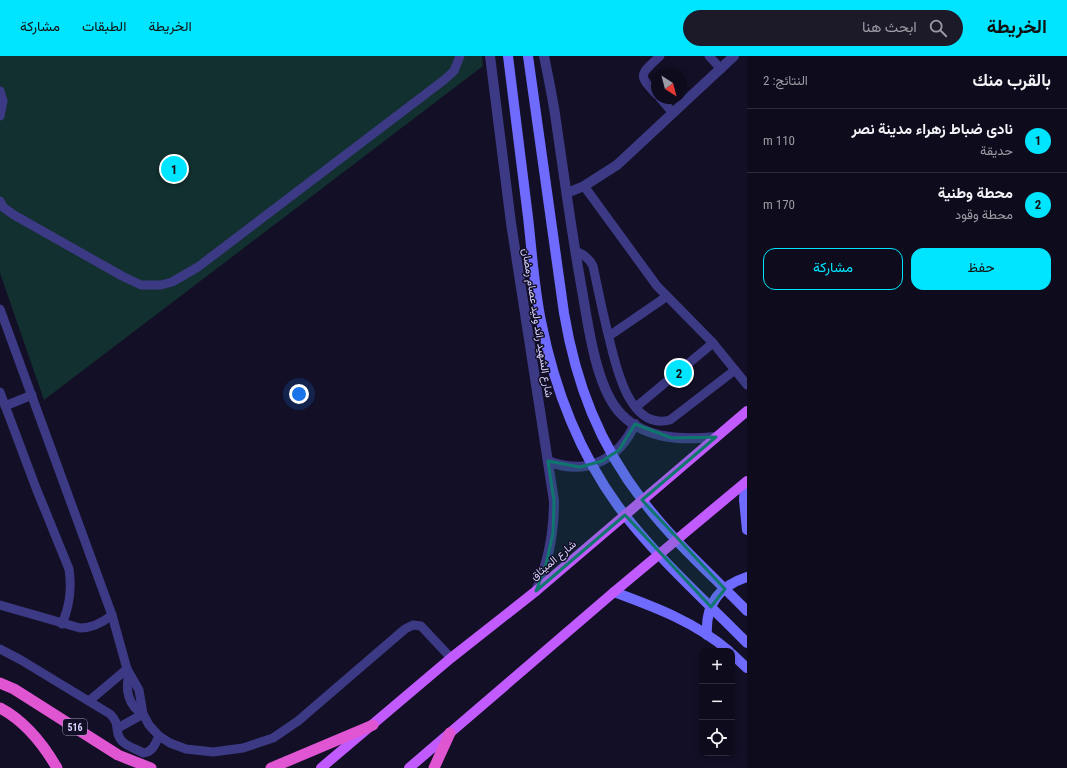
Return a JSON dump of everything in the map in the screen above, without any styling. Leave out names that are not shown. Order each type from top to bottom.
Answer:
[{"type":"highway","name":"516","points":[[0,683],[14,689],[118,755],[151,768]]},
{"type":"highway","points":[[0,708],[26,727],[46,750],[58,768]]},
{"type":"highway","points":[[271,768],[373,725]]},
{"type":"highway","points":[[434,768],[450,733]]},
{"type":"main road","points":[[508,56],[536,291],[548,351],[566,407],[589,459],[618,505],[649,544],[747,642]]},
{"type":"main road","points":[[528,56],[569,342],[583,392],[597,427],[610,453],[643,502],[684,547],[747,611]]},
{"type":"main road","name":"شارع الميثاق","points":[[321,768],[451,658],[536,591],[747,411]]},
{"type":"main road","points":[[746,482],[744,500],[747,530]]},
{"type":"main road","points":[[409,768],[614,592],[746,482]]},
{"type":"main road","points":[[707,634],[708,617],[715,600],[728,586],[747,578]]},
{"type":"main road","points":[[614,592],[652,605],[671,614],[707,634],[725,648]]},
{"type":"main road","points":[[735,657],[747,668]]},
{"type":"street","name":"شارع الشهيد رائد وليد عصام رمضان","points":[[490,56],[511,223],[554,501],[553,533],[546,564],[536,591]]},
{"type":"street","points":[[544,56],[556,115],[575,251],[592,347],[600,375],[613,405],[623,417],[634,424],[659,435],[686,439],[716,437]]},
{"type":"street","points":[[567,193],[584,186],[617,165],[734,56]]},
{"type":"street","points":[[548,461],[569,467],[592,465],[602,461],[619,450],[634,424]]},
{"type":"lane","points":[[0,202],[3,207],[14,215],[122,276],[141,285],[161,285],[172,282],[198,267],[444,80],[454,71],[460,56]]},
{"type":"lane","points":[[651,89],[644,81],[643,74],[645,70],[660,56]]},
{"type":"lane","points":[[709,56],[721,69]]},
{"type":"lane","points":[[0,91],[3,101],[3,108],[0,116]]},
{"type":"lane","points":[[666,104],[674,113]]},
{"type":"lane","points":[[584,186],[645,272],[666,297],[713,343],[747,385]]},
{"type":"lane","points":[[575,251],[584,254],[591,261],[593,266],[608,336],[619,378],[628,396],[636,407],[651,419],[663,422],[670,420],[735,370]]},
{"type":"lane","points":[[608,336],[666,297]]},
{"type":"lane","points":[[0,309],[112,615],[128,671],[128,695],[135,708],[143,714],[149,725],[159,736],[170,743],[186,749],[213,752],[243,748],[273,738],[298,721],[405,629],[413,625],[421,626],[451,658]]},
{"type":"lane","points":[[636,407],[713,343]]},
{"type":"lane","points":[[0,392],[36,488],[69,569],[71,596],[68,610],[62,624]]},
{"type":"lane","points":[[5,406],[32,396]]},
{"type":"lane","points":[[0,605],[80,628],[87,628],[99,624],[112,615]]},
{"type":"lane","points":[[0,649],[90,701],[114,718],[118,728],[118,734],[122,742],[143,753],[151,751],[159,736]]},
{"type":"lane","points":[[90,701],[128,671]]},
{"type":"lane","points":[[118,728],[143,714]]},
{"type":"highlighted area","points":[[635,424],[672,438],[716,437],[642,500],[725,589],[711,607],[625,515],[536,591],[546,564],[553,533],[554,501],[548,461],[580,467],[602,461],[619,450]]},
{"type":"green space","points":[[0,56],[482,56],[483,66],[44,400],[0,273]]},
{"type":"place","name":"نادى ضباط زهراء مدينة نصر","points":[[174,169]]},
{"type":"place","name":"محطة وطنية","points":[[679,373]]}]
